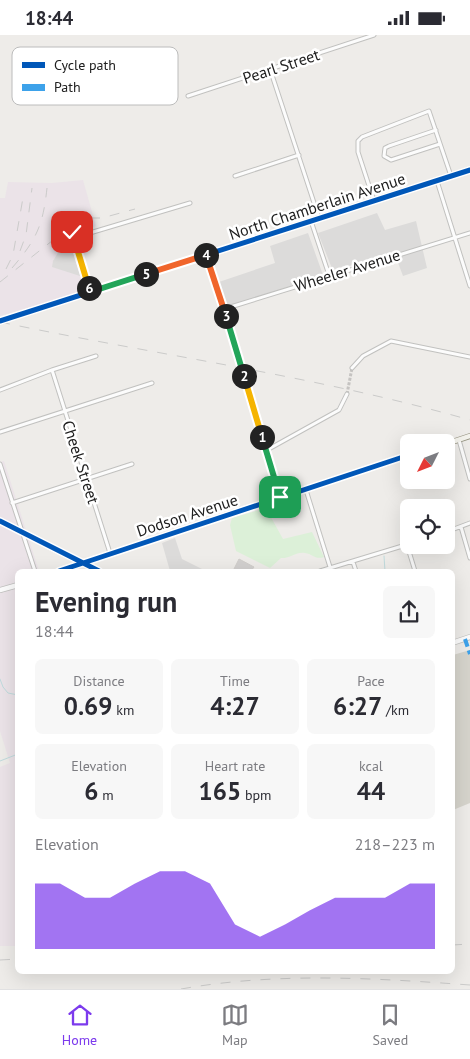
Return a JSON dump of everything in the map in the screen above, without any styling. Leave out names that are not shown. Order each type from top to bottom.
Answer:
[{"type":"main road","points":[[455,441],[470,436]]},
{"type":"main road","name":"Dodson Avenue","points":[[82,563],[400,458]]},
{"type":"main road","points":[[0,521],[82,563]]},
{"type":"street","name":"Pearl Street","points":[[188,96],[372,35]]},
{"type":"street","points":[[270,69],[319,219]]},
{"type":"street","points":[[374,201],[358,152],[358,141],[392,124],[429,111],[451,176]]},
{"type":"street","points":[[436,130],[389,146],[385,148],[384,156],[391,160],[440,144]]},
{"type":"street","points":[[235,176],[299,155]]},
{"type":"street","name":"North Chamberlain Avenue","points":[[0,321],[470,170]]},
{"type":"street","points":[[437,181],[470,286]]},
{"type":"street","points":[[73,238],[190,203]]},
{"type":"street","points":[[311,221],[329,275]]},
{"type":"street","points":[[72,232],[90,292]]},
{"type":"street","name":"Wheeler Avenue","points":[[224,309],[470,233]]},
{"type":"street","points":[[206,255],[280,497]]},
{"type":"street","points":[[352,368],[362,356],[391,341],[470,357]]},
{"type":"street","points":[[0,390],[96,356]]},
{"type":"street","name":"Cheek Street","points":[[52,370],[110,553]]},
{"type":"street","points":[[0,432],[152,383]]},
{"type":"street","points":[[266,449],[339,410],[347,394]]},
{"type":"street","points":[[459,440],[470,479]]},
{"type":"street","points":[[0,464],[33,569]]},
{"type":"street","points":[[12,503],[132,464]]},
{"type":"street","points":[[306,490],[330,567]]},
{"type":"street","points":[[455,529],[470,523]]},
{"type":"street","points":[[461,527],[470,557]]},
{"type":"street","points":[[325,569],[400,547]]},
{"type":"street","points":[[410,554],[414,569]]},
{"type":"street","points":[[353,562],[355,569]]},
{"type":"street","points":[[82,563],[95,569]]},
{"type":"street","name":"Dodson Avenue","points":[[66,569],[82,563]]},
{"type":"street","points":[[0,590],[15,586]]},
{"type":"street","points":[[455,642],[470,637]]},
{"type":"shaded area","points":[[83,180],[96,226],[71,234],[87,291],[0,316],[0,198],[5,198],[8,182],[52,183]]},
{"type":"shaded area","points":[[377,213],[385,230],[416,221],[427,268],[403,276],[394,252],[333,271],[318,233]]},
{"type":"shaded area","points":[[308,233],[323,275],[225,308],[216,283],[275,263],[270,246]]},
{"type":"shaded area","points":[[68,236],[80,276],[52,267],[53,261]]},
{"type":"shaded area","points":[[4,461],[38,569],[15,569],[15,946],[0,946],[0,767],[10,763],[0,731],[0,462]]},
{"type":"shaded area","points":[[175,538],[182,559],[202,569],[169,569],[162,543]]},
{"type":"shaded area","points":[[470,650],[470,803],[455,809],[455,654]]},
{"type":"green space","points":[[259,510],[267,510],[283,539],[312,532],[324,557],[318,558],[299,553],[281,558],[270,568],[236,551],[230,525],[232,518]]},
{"type":"building","points":[[239,559],[254,567],[252,569],[234,569]]},
{"type":"waterway","points":[[384,556],[385,569]]},
{"type":"waterway","points":[[0,679],[8,693],[15,694]]},
{"type":"waterway","points":[[0,761],[15,755]]},
{"type":"tunnel","points":[[347,394],[352,368]]},
{"type":"railway","points":[[20,251],[26,235],[32,188]]},
{"type":"railway","points":[[12,268],[33,240],[41,222],[47,188]]},
{"type":"railway","points":[[6,269],[13,255],[24,192]]},
{"type":"railway","points":[[90,218],[102,218],[135,209]]},
{"type":"railway","points":[[0,282],[62,233],[85,210]]},
{"type":"railway","points":[[54,223],[72,218]]},
{"type":"railway","points":[[0,322],[295,378],[470,420]]},
{"type":"railway","points":[[455,945],[470,944]]},
{"type":"railway","points":[[0,960],[15,959]]},
{"type":"railway","points":[[181,989],[253,980],[289,978],[397,980],[470,985]]},
{"type":"marked path","points":[[465,639],[470,654]]},
{"type":"cycle path","points":[[0,321],[470,170]]},
{"type":"cycle path","points":[[65,569],[400,458]]},
{"type":"cycle path","points":[[0,521],[95,569]]},
{"type":"route","points":[[72,232],[90,292],[206,255],[280,497]]}]
